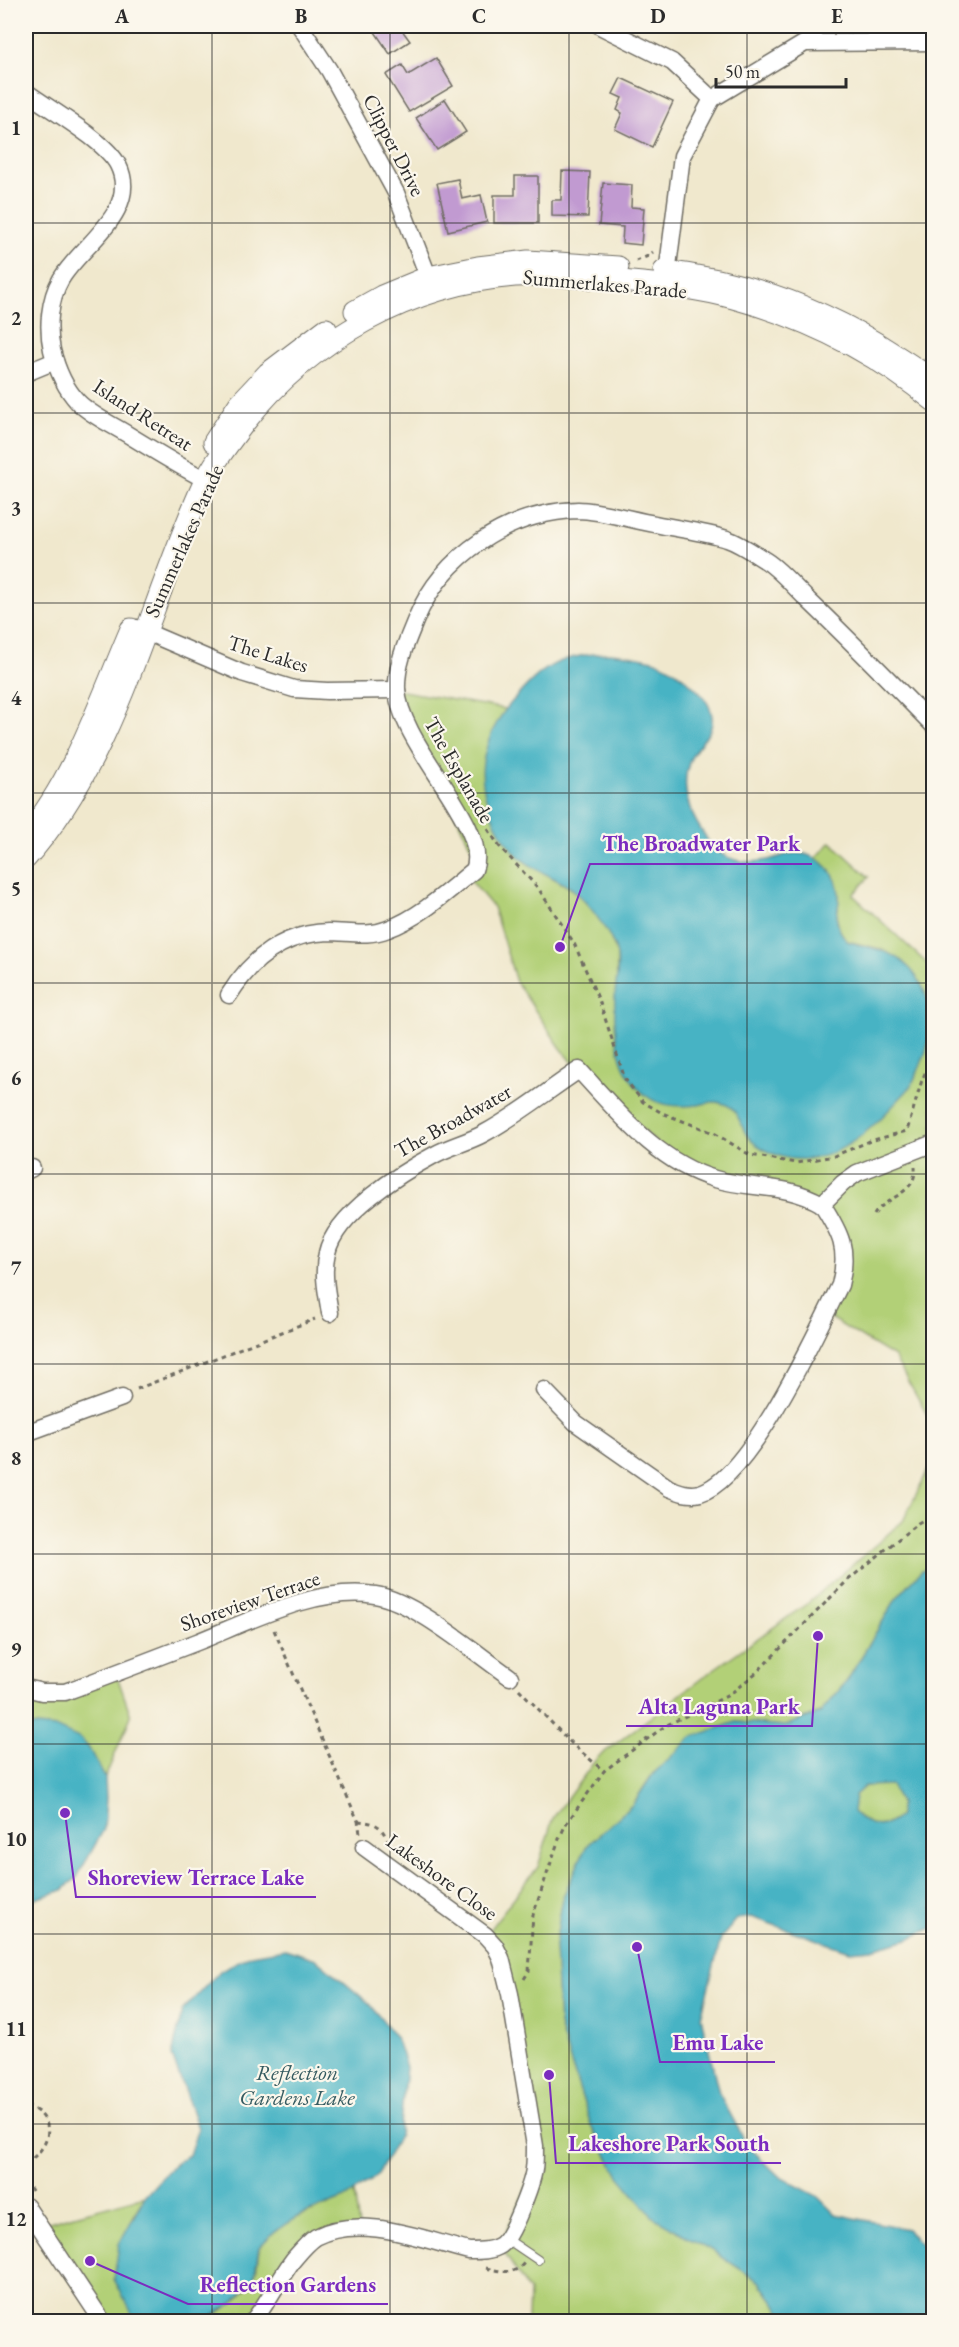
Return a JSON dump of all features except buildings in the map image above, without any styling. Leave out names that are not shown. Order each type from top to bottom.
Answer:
[{"type":"street","name":"Clipper Drive","points":[[300,26],[329,70],[396,193],[431,285]]},
{"type":"street","points":[[600,26],[672,62],[712,99]]},
{"type":"street","points":[[666,279],[682,156],[712,99],[805,43],[933,42]]},
{"type":"street","name":"Island Retreat","points":[[26,92],[105,148],[117,164],[122,179],[122,198],[117,210],[109,222],[70,264],[59,282],[51,304],[50,338],[65,386],[88,411],[200,477]]},
{"type":"street","name":"Summerlakes Parade","points":[[26,858],[57,821],[107,728],[174,516],[200,477],[239,404],[268,373],[340,319],[382,296],[431,285],[478,267],[528,261],[566,262],[666,279],[717,279],[778,295],[860,331],[927,376],[933,401]]},
{"type":"street","points":[[26,373],[55,360]]},
{"type":"street","points":[[397,690],[399,667],[405,645],[426,596],[453,562],[498,530],[539,514],[580,510],[728,539],[766,561],[837,627],[933,726]]},
{"type":"street","name":"Summerlakes Parade","points":[[26,836],[41,819],[61,785],[138,629]]},
{"type":"street","name":"The Lakes","points":[[138,629],[242,673],[294,689],[327,692],[397,690]]},
{"type":"street","name":"The Esplanade","points":[[229,994],[259,957],[282,942],[304,935],[329,932],[362,935],[386,930],[407,921],[474,870],[478,862],[477,850],[467,823],[413,738],[402,714],[397,690]]},
{"type":"street","name":"The Broadwater","points":[[330,1313],[325,1280],[327,1253],[336,1232],[353,1211],[415,1166],[510,1119],[579,1070],[650,1143],[678,1163],[712,1179],[739,1185],[787,1189],[806,1195],[822,1204]]},
{"type":"street","points":[[544,1390],[576,1424],[669,1488],[683,1494],[699,1493],[716,1485],[736,1465],[769,1421],[840,1285],[845,1265],[843,1245],[835,1225],[822,1204],[843,1183],[858,1173],[933,1143]]},
{"type":"street","points":[[26,1433],[122,1398]]},
{"type":"street","name":"Shoreview Terrace","points":[[26,1688],[42,1692],[65,1692],[267,1614],[320,1596],[354,1594],[376,1595],[398,1602],[510,1677]]},
{"type":"street","name":"Lakeshore Close","points":[[363,1847],[485,1935],[495,1946],[501,1958],[510,1994],[535,2146],[534,2170],[516,2222],[507,2239]]},
{"type":"street","points":[[26,2206],[103,2322]]},
{"type":"street","points":[[252,2322],[265,2307],[292,2261],[315,2238],[344,2228],[369,2226],[469,2251],[485,2251],[500,2246],[507,2239]]},
{"type":"lane","points":[[507,2239],[534,2258]]},
{"type":"path","points":[[628,260],[636,261],[648,256],[658,248],[661,237],[671,238]]},
{"type":"path","points":[[485,824],[499,846],[538,888],[574,943],[600,1003],[625,1079],[643,1102],[662,1113],[714,1133],[750,1155],[796,1163],[834,1156],[870,1141],[907,1131],[922,1080],[933,1055],[933,1024]]},
{"type":"path","points":[[874,1215],[877,1210],[904,1193],[915,1172],[912,1152]]},
{"type":"path","points":[[122,1398],[144,1385],[330,1313]]},
{"type":"path","points":[[510,1994],[517,1992],[529,1971],[533,1915],[559,1839],[566,1824],[604,1772],[665,1726],[729,1695],[757,1672],[847,1581],[918,1523],[933,1514]]},
{"type":"path","points":[[267,1614],[358,1821],[363,1847]]},
{"type":"path","points":[[510,1677],[524,1696],[604,1772]]},
{"type":"path","points":[[358,1821],[374,1822],[383,1830],[391,1846]]},
{"type":"path","points":[[26,2106],[41,2113],[48,2125],[49,2135],[26,2166]]},
{"type":"path","points":[[483,2267],[510,2272],[534,2258]]},
{"type":"green space","points":[[397,690],[506,709],[491,733],[524,861],[572,889],[592,909],[608,932],[617,954],[616,1033],[624,1066],[636,1087],[653,1100],[700,1104],[712,1101],[729,1105],[736,1112],[749,1138],[903,962],[881,949],[847,941],[840,931],[837,920],[839,897],[824,864],[815,859],[831,842],[869,877],[853,895],[933,969],[933,1425],[894,1357],[825,1315],[845,1265],[822,1204],[678,1163],[579,1070],[560,1047],[516,982],[493,907],[467,876],[478,862]]},
{"type":"green space","points":[[933,1460],[933,1568],[922,1570],[896,1599],[847,1681],[820,1713],[785,1726],[736,1722],[653,1773],[633,1804],[586,1847],[563,1897],[555,1945],[559,2025],[591,2125],[619,2176],[716,2253],[760,2282],[785,2317],[785,2321],[528,2321],[529,2291],[500,2246],[534,2170],[510,1994],[485,1935],[538,1867],[553,1818],[597,1758],[714,1669],[808,1603],[903,1521]]},
{"type":"green space","points":[[116,1673],[131,1716],[105,1778],[88,1747],[57,1728],[26,1725],[26,1688],[42,1692]]},
{"type":"green space","points":[[891,1784],[900,1803],[900,1816],[887,1824],[876,1825],[870,1824],[853,1812],[855,1795],[865,1786]]},
{"type":"green space","points":[[354,2192],[359,2227],[315,2238],[252,2321],[203,2322],[232,2303],[245,2291],[254,2277],[259,2250],[273,2233],[292,2220]]},
{"type":"green space","points":[[145,2196],[131,2219],[130,2309],[136,2321],[103,2321],[38,2225]]},
{"type":"water","points":[[609,653],[636,656],[668,666],[701,694],[709,706],[712,714],[711,727],[691,758],[687,768],[686,788],[687,798],[698,825],[712,846],[729,858],[744,861],[767,860],[797,853],[814,857],[827,867],[836,881],[839,898],[838,924],[840,932],[847,941],[896,957],[914,973],[927,998],[930,1011],[929,1039],[913,1082],[867,1131],[837,1151],[820,1157],[802,1159],[779,1156],[760,1147],[749,1138],[729,1106],[714,1102],[674,1106],[646,1096],[625,1069],[617,1042],[615,994],[618,960],[611,939],[595,913],[576,892],[529,864],[514,852],[492,816],[484,788],[483,762],[487,746],[501,716],[522,690],[553,665],[577,656]]},
{"type":"water","points":[[933,1568],[933,1928],[908,1939],[872,1949],[850,1951],[751,1917],[737,1919],[721,1938],[701,2017],[719,2093],[747,2145],[780,2177],[817,2196],[835,2214],[907,2229],[920,2243],[933,2248],[933,2321],[785,2321],[785,2317],[760,2282],[716,2253],[653,2217],[619,2176],[591,2125],[559,2025],[555,1945],[563,1897],[586,1847],[633,1804],[653,1774],[692,1737],[736,1722],[785,1726],[820,1713],[847,1681],[896,1599],[922,1570]],"holes":[[[891,1785],[900,1803],[900,1816],[881,1826],[870,1824],[853,1812],[855,1795],[865,1786]]]},
{"type":"water","points":[[26,1725],[57,1728],[81,1739],[105,1778],[106,1798],[104,1829],[77,1877],[63,1890],[26,1902]]},
{"type":"water","name":"Reflection Gardens Lake","points":[[285,1949],[316,1959],[370,2004],[396,2037],[406,2067],[399,2136],[378,2175],[345,2198],[303,2214],[275,2231],[259,2247],[254,2278],[232,2304],[203,2321],[136,2321],[114,2279],[119,2244],[145,2196],[175,2163],[189,2155],[198,2128],[172,2056],[182,2011],[221,1970],[251,1955]]},
{"type":"place","name":"The Broadwater Park","points":[[560,947]]},
{"type":"place","name":"Alta Laguna Park","points":[[818,1636]]},
{"type":"place","name":"Shoreview Terrace Lake","points":[[65,1813]]},
{"type":"place","name":"Emu Lake","points":[[637,1947]]},
{"type":"place","name":"Lakeshore Park South","points":[[549,2075]]},
{"type":"place","name":"Reflection Gardens","points":[[90,2261]]}]
